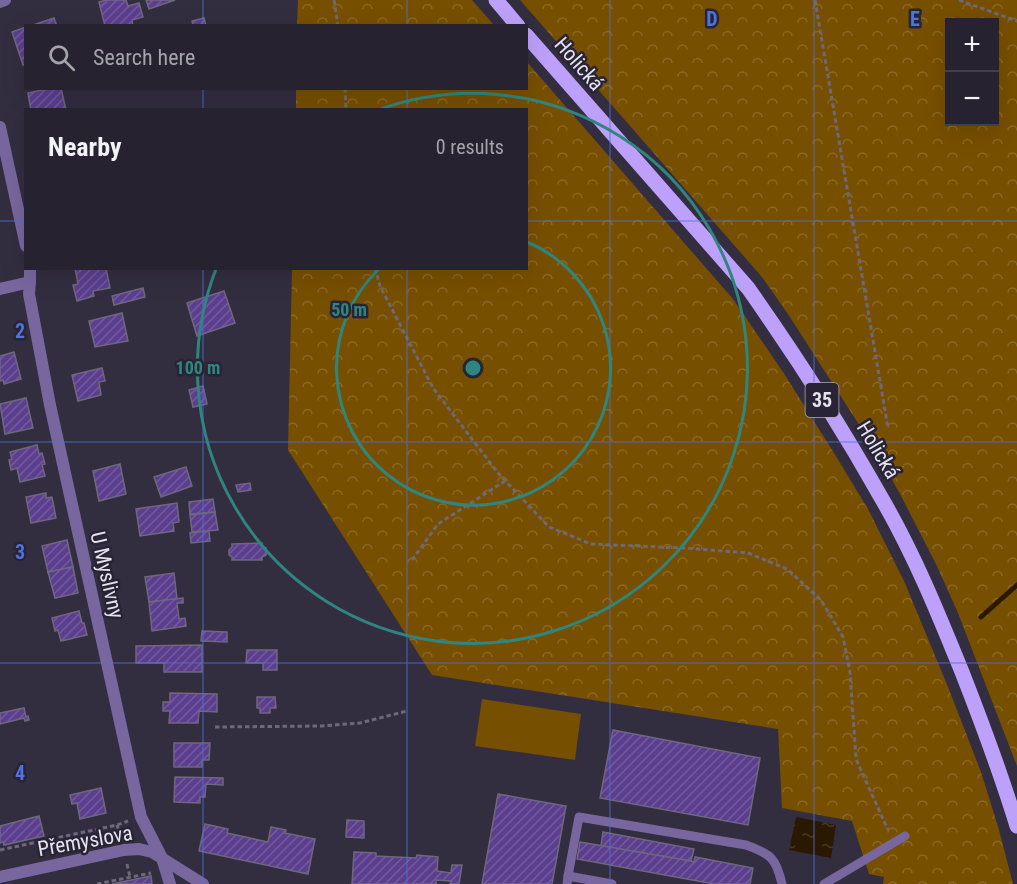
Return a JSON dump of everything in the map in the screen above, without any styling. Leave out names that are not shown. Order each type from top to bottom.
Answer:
[{"type":"main road","points":[[496,0],[516,24]]},
{"type":"main road","name":"Holická","points":[[528,37],[748,288],[774,324],[849,443],[883,500],[921,573],[998,765],[1017,826]]},
{"type":"street","points":[[0,2],[5,0]]},
{"type":"street","points":[[0,127],[24,237]]},
{"type":"street","name":"U Myslivny","points":[[30,270],[29,294],[50,405],[141,817],[162,858],[170,884]]},
{"type":"street","points":[[0,289],[30,282]]},
{"type":"street","name":"Přemyslova","points":[[0,878],[124,850],[139,849],[152,852],[203,884]]},
{"type":"lane","points":[[612,884],[568,880],[579,817],[746,845],[771,857],[778,866],[782,884]]},
{"type":"lane","points":[[825,884],[905,836]]},
{"type":"path","points":[[334,0],[338,24]]},
{"type":"path","points":[[815,0],[888,428]]},
{"type":"path","points":[[959,0],[1017,21]]},
{"type":"path","points":[[345,90],[346,108]]},
{"type":"path","points":[[376,270],[380,286],[433,388],[505,481],[549,526],[591,544],[748,553],[787,569],[821,600],[843,637],[850,672],[856,759],[894,843]]},
{"type":"path","points":[[412,560],[438,524],[505,481]]},
{"type":"path","points":[[215,727],[321,726],[360,723],[407,711]]},
{"type":"path","points":[[0,850],[117,825],[141,817]]},
{"type":"path","points":[[97,884],[146,873],[152,873],[154,877]]},
{"type":"green space","points":[[298,0],[472,0],[493,24],[297,24]]},
{"type":"green space","points":[[520,0],[1017,0],[1017,766],[958,613],[937,566],[899,492],[865,434],[762,277]]},
{"type":"green space","points":[[528,63],[733,299],[783,372],[868,509],[904,581],[981,772],[1013,884],[883,884],[884,877],[869,874],[852,821],[782,808],[778,729],[432,675],[288,450],[292,270],[528,270],[528,108],[296,108],[296,90],[528,90]]},
{"type":"green space","points":[[482,699],[581,714],[575,760],[475,746]]},
{"type":"water","points":[[796,817],[836,825],[831,858],[789,850]]},
{"type":"building","points":[[126,0],[128,6],[139,3],[143,17],[132,20],[133,24],[104,24],[99,2]]},
{"type":"building","points":[[146,0],[175,0],[149,9]]},
{"type":"building","points":[[54,18],[56,24],[36,24]]},
{"type":"building","points":[[204,18],[206,24],[193,24],[192,21]]},
{"type":"building","points":[[24,28],[24,65],[23,65],[12,32]]},
{"type":"building","points":[[61,90],[66,108],[31,108],[28,93]]},
{"type":"building","points":[[75,270],[106,270],[110,288],[93,291],[94,296],[77,301],[73,285],[78,284]]},
{"type":"building","points":[[143,288],[145,297],[114,305],[112,296]]},
{"type":"building","points":[[224,291],[235,323],[197,336],[187,303]]},
{"type":"building","points":[[122,313],[128,341],[95,347],[89,321]]},
{"type":"building","points":[[14,352],[21,379],[4,384],[3,380],[0,381],[0,356]]},
{"type":"building","points":[[102,368],[105,381],[99,382],[101,395],[78,401],[72,375]]},
{"type":"building","points":[[203,386],[207,404],[193,407],[189,390]]},
{"type":"building","points":[[26,398],[33,428],[5,434],[0,404]]},
{"type":"building","points":[[37,445],[45,464],[42,465],[45,476],[20,482],[17,468],[11,470],[10,452]]},
{"type":"building","points":[[120,464],[126,494],[99,501],[93,471]]},
{"type":"building","points":[[186,467],[192,486],[161,497],[154,477]]},
{"type":"building","points":[[250,483],[251,490],[238,492],[236,485]]},
{"type":"building","points":[[46,493],[46,498],[52,497],[56,518],[31,523],[26,497]]},
{"type":"building","points":[[213,499],[215,512],[190,514],[189,502]]},
{"type":"building","points":[[177,503],[179,522],[173,523],[174,531],[140,536],[136,509]]},
{"type":"building","points":[[215,512],[218,530],[192,532],[190,515]]},
{"type":"building","points":[[209,531],[210,541],[191,543],[190,533]]},
{"type":"building","points":[[67,540],[73,567],[48,572],[42,546]]},
{"type":"building","points":[[262,543],[262,546],[266,548],[266,555],[262,557],[262,560],[232,560],[229,555],[232,544]]},
{"type":"building","points":[[73,567],[78,593],[55,598],[48,572]]},
{"type":"building","points":[[174,573],[177,599],[149,602],[145,577]]},
{"type":"building","points":[[183,598],[183,603],[177,603],[179,619],[185,618],[186,626],[152,631],[149,602]]},
{"type":"building","points":[[79,611],[87,635],[61,641],[58,630],[55,631],[52,618]]},
{"type":"building","points":[[202,631],[227,632],[227,642],[201,641]]},
{"type":"building","points":[[202,645],[202,672],[164,672],[164,663],[136,663],[136,646]]},
{"type":"building","points":[[247,650],[277,650],[277,670],[263,670],[263,663],[246,663]]},
{"type":"building","points":[[170,693],[217,694],[217,712],[199,711],[198,723],[169,723],[170,711],[163,711],[163,702],[170,702]]},
{"type":"building","points":[[257,697],[275,697],[276,708],[270,708],[270,713],[260,713],[260,708],[257,708]]},
{"type":"building","points":[[24,708],[29,720],[25,721],[24,718],[0,724],[0,713]]},
{"type":"building","points":[[613,730],[760,758],[748,825],[600,798]]},
{"type":"building","points":[[174,743],[210,743],[209,760],[202,760],[202,767],[174,767]]},
{"type":"building","points":[[175,777],[223,778],[223,785],[206,784],[205,797],[200,797],[200,803],[174,802]]},
{"type":"building","points":[[101,788],[106,813],[80,819],[77,803],[72,804],[70,795]]},
{"type":"building","points":[[498,794],[566,806],[552,884],[482,884]]},
{"type":"building","points":[[39,816],[44,836],[4,845],[3,842],[0,843],[0,826]]},
{"type":"building","points":[[347,820],[364,821],[364,838],[346,837]]},
{"type":"building","points":[[205,824],[228,829],[227,833],[268,842],[271,827],[286,830],[285,833],[315,839],[308,874],[199,851]]},
{"type":"building","points":[[603,832],[694,849],[691,861],[601,846]]},
{"type":"building","points":[[580,842],[694,862],[695,857],[753,868],[750,884],[714,884],[577,859]]},
{"type":"building","points":[[354,852],[376,853],[376,856],[438,857],[437,871],[451,873],[452,865],[462,865],[459,884],[436,880],[436,884],[352,884]]},
{"type":"building","points":[[151,876],[152,884],[112,884]]},
{"type":"waterway","points":[[981,617],[1017,585]]}]
